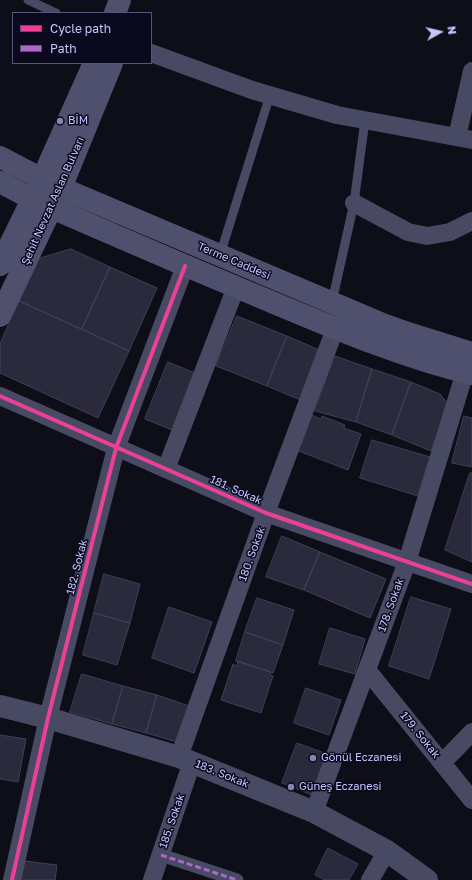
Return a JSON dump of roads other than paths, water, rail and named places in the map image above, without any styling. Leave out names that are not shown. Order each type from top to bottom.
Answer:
[{"type":"main road","points":[[115,12],[120,0]]},
{"type":"main road","points":[[130,12],[135,0]]},
{"type":"main road","name":"Şehit Nevzat Aslan Bulvarı","points":[[0,266],[42,179],[94,64]]},
{"type":"main road","name":"Şehit Nevzat Aslan Bulvarı","points":[[0,316],[62,188],[112,64]]},
{"type":"main road","name":"Terme Caddesi","points":[[0,157],[62,188],[380,323],[408,333],[470,366]]},
{"type":"main road","points":[[0,182],[52,208],[335,329],[405,355],[470,366]]},
{"type":"street","points":[[152,53],[252,90],[337,114],[464,138],[472,71]]},
{"type":"street","points":[[354,203],[408,232],[427,236],[450,232],[472,221]]},
{"type":"street","name":"182. Sokak","points":[[12,880],[48,718],[116,448],[185,266]]},
{"type":"street","points":[[166,469],[236,287]]},
{"type":"street","name":"180. Sokak","points":[[186,759],[266,513],[335,329]]},
{"type":"street","name":"178. Sokak","points":[[314,812],[407,562],[470,366]]},
{"type":"street","name":"181. Sokak","points":[[0,396],[266,513],[472,584]]},
{"type":"street","name":"179. Sokak","points":[[367,670],[472,800]]},
{"type":"street","name":"183. Sokak","points":[[0,706],[48,718],[186,759],[314,812],[387,851],[427,880]]},
{"type":"street","points":[[442,763],[472,732]]},
{"type":"street","name":"185. Sokak","points":[[152,880],[161,855],[186,759]]},
{"type":"street","points":[[370,880],[387,851]]},
{"type":"street","points":[[161,855],[237,880]]},
{"type":"lane","points":[[28,0],[54,12]]},
{"type":"lane","points":[[220,255],[270,95]]},
{"type":"lane","points":[[332,302],[354,203],[366,120]]},
{"type":"place","name":"BİM","points":[[60,121]]},
{"type":"place","name":"Gönül Eczanesi","points":[[313,758]]},
{"type":"place","name":"Güneş Eczanesi","points":[[291,787]]}]
